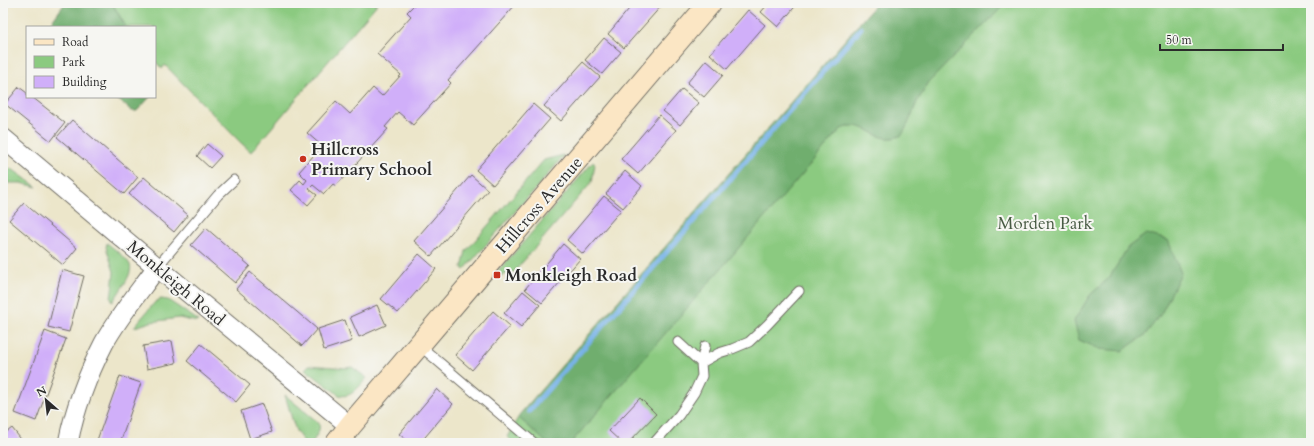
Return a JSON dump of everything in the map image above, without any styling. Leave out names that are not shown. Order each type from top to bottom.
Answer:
[{"type":"street","name":"Hillcross Avenue","points":[[337,443],[710,3]]},
{"type":"street","name":"Monkleigh Road","points":[[4,140],[350,426]]},
{"type":"street","points":[[68,443],[72,422],[88,379],[105,342],[121,315],[157,267]]},
{"type":"lane","points":[[157,267],[218,195],[234,180]]},
{"type":"lane","points":[[701,363],[720,353],[749,342],[767,325],[798,291]]},
{"type":"lane","points":[[678,342],[701,363]]},
{"type":"lane","points":[[419,345],[534,443]]},
{"type":"lane","points":[[654,443],[679,415],[694,393],[702,376],[701,363],[705,346]]},
{"type":"green space","points":[[65,3],[112,3],[125,26],[49,26]]},
{"type":"green space","points":[[112,3],[378,3],[251,152],[165,65],[162,69],[156,62],[156,26],[125,26]]},
{"type":"green space","points":[[877,3],[1006,3],[929,82],[917,102],[902,135],[894,138],[887,138],[858,127],[850,126],[841,129],[571,443],[547,443],[519,418],[519,415]]},
{"type":"green space","name":"Morden Park","points":[[878,3],[1311,3],[1311,443],[515,443],[507,437],[519,416]]},
{"type":"green space","points":[[116,98],[149,98],[137,111],[132,111]]},
{"type":"green space","points":[[564,156],[464,270],[462,268],[466,251],[544,160]]},
{"type":"green space","points":[[593,162],[595,164],[592,182],[514,272],[495,277],[494,276]]},
{"type":"green space","points":[[3,167],[12,169],[37,187],[20,183],[3,183]]},
{"type":"green space","points":[[1146,234],[1168,240],[1181,273],[1161,314],[1145,335],[1122,351],[1100,349],[1079,340],[1074,321],[1090,295],[1109,278],[1128,247]]},
{"type":"green space","points":[[107,243],[126,259],[131,269],[127,279],[113,302],[111,299],[114,272],[106,247]]},
{"type":"green space","points":[[161,299],[168,300],[199,321],[197,322],[179,318],[151,322],[134,327],[155,302]]},
{"type":"green space","points":[[309,365],[346,368],[352,367],[367,378],[358,388],[348,395],[339,395],[305,369]]},
{"type":"green space","points":[[285,395],[319,423],[319,431],[312,443],[305,443],[296,431]]},
{"type":"building","points":[[416,3],[517,3],[448,80],[451,83],[413,125],[398,112],[385,127],[388,129],[336,186],[333,184],[324,194],[313,185],[309,189],[317,195],[308,205],[291,190],[300,180],[304,184],[307,180],[299,172],[322,146],[307,133],[336,101],[350,114],[373,88],[382,96],[401,75],[377,54],[411,16],[407,12]]},
{"type":"building","points":[[634,3],[663,4],[624,48],[608,34]]},
{"type":"building","points":[[769,3],[798,3],[778,27],[761,12]]},
{"type":"building","points":[[748,10],[765,25],[727,69],[710,54]]},
{"type":"building","points":[[604,38],[621,52],[602,74],[585,60]]},
{"type":"building","points":[[706,60],[723,75],[704,97],[687,83]]},
{"type":"building","points":[[583,62],[600,77],[561,121],[544,106]]},
{"type":"building","points":[[19,87],[26,92],[26,98],[33,98],[65,123],[51,141],[5,104]]},
{"type":"building","points":[[682,89],[699,103],[680,125],[663,111]]},
{"type":"building","points":[[533,104],[550,119],[493,185],[476,170]]},
{"type":"building","points":[[659,115],[676,130],[638,174],[621,159]]},
{"type":"building","points":[[72,120],[138,177],[124,194],[57,137]]},
{"type":"building","points":[[207,144],[221,156],[210,168],[197,156]]},
{"type":"building","points":[[625,171],[642,186],[623,208],[606,194]]},
{"type":"building","points":[[471,175],[488,190],[431,256],[414,241]]},
{"type":"building","points":[[144,177],[188,215],[174,232],[129,194]]},
{"type":"building","points":[[604,196],[621,210],[583,254],[567,240]]},
{"type":"building","points":[[24,203],[77,248],[63,265],[9,220]]},
{"type":"building","points":[[206,228],[250,266],[235,283],[191,245]]},
{"type":"building","points":[[563,244],[580,259],[542,303],[525,289]]},
{"type":"building","points":[[419,254],[436,269],[398,313],[381,299]]},
{"type":"building","points":[[62,270],[84,276],[69,332],[48,327]]},
{"type":"building","points":[[250,272],[317,329],[302,346],[236,289]]},
{"type":"building","points":[[523,291],[540,305],[521,327],[504,313]]},
{"type":"building","points":[[377,305],[386,325],[359,337],[350,317]]},
{"type":"building","points":[[493,311],[510,326],[472,370],[455,355]]},
{"type":"building","points":[[345,320],[352,341],[324,350],[318,329]]},
{"type":"building","points":[[45,331],[66,339],[36,421],[15,413]]},
{"type":"building","points":[[172,341],[176,363],[147,369],[143,346]]},
{"type":"building","points":[[201,344],[250,385],[236,402],[187,361]]},
{"type":"building","points":[[120,376],[141,383],[120,443],[96,443]]},
{"type":"building","points":[[437,389],[453,404],[420,443],[410,443],[399,434]]},
{"type":"building","points":[[640,398],[656,414],[628,443],[622,443],[609,431]]},
{"type":"building","points":[[262,404],[272,432],[250,439],[241,411]]},
{"type":"building","points":[[12,428],[24,443],[3,443],[3,435]]},
{"type":"waterway","points":[[529,411],[861,28]]},
{"type":"place","name":"Hillcross Primary School","points":[[303,159]]},
{"type":"place","name":"Monkleigh Road","points":[[497,275]]}]
